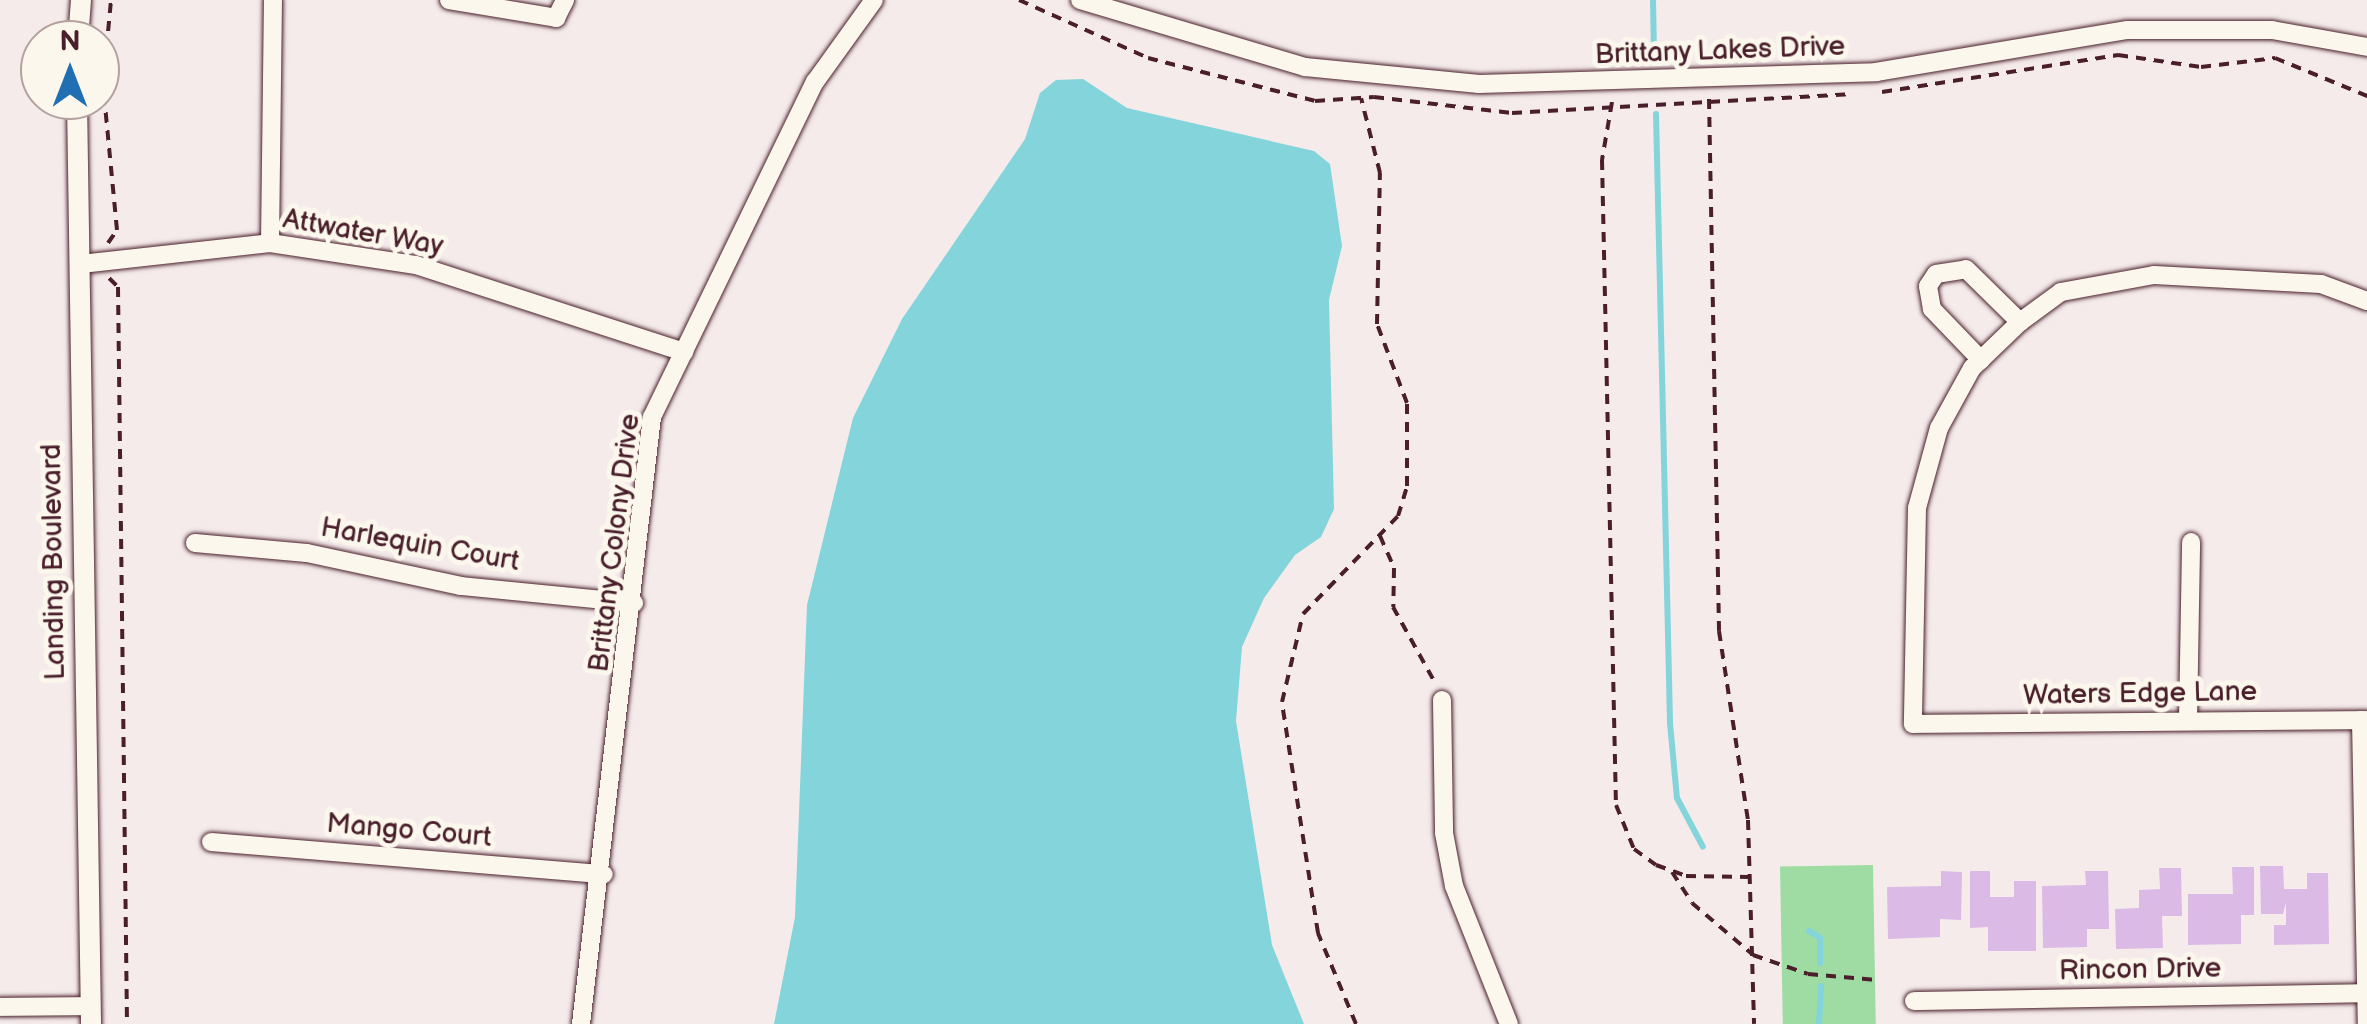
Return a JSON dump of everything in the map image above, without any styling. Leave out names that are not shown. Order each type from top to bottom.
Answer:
[{"type":"street","points":[[270,243],[273,0]]},
{"type":"street","points":[[449,0],[556,18],[565,0]]},
{"type":"street","name":"Brittany Colony Drive","points":[[582,1024],[604,874],[652,417],[815,82],[874,0]]},
{"type":"street","name":"Brittany Lakes Drive","points":[[1080,0],[1267,56],[1354,73],[1478,84],[1753,81],[1876,72],[2128,30],[2272,30],[2367,47]]},
{"type":"street","name":"Landing Boulevard","points":[[77,120],[90,1015]]},
{"type":"street","name":"Attwater Way","points":[[81,264],[270,243],[416,265],[684,352]]},
{"type":"street","points":[[2020,322],[1966,269],[1936,274],[1928,286],[1932,309],[1981,360],[2020,322],[2061,292],[2154,275],[2320,284],[2367,302]]},
{"type":"street","name":"Waters Edge Lane","points":[[1981,360],[1939,428],[1916,508],[1913,724],[2364,720]]},
{"type":"street","name":"Harlequin Court","points":[[195,542],[307,552],[462,586],[634,602]]},
{"type":"street","points":[[2188,720],[2191,542]]},
{"type":"street","points":[[1442,700],[1444,833],[1454,886],[1509,1024]]},
{"type":"street","points":[[2364,720],[2367,1024]]},
{"type":"street","name":"Mango Court","points":[[211,842],[604,874]]},
{"type":"street","name":"Rincon Drive","points":[[1914,1001],[2367,994]]},
{"type":"street","points":[[0,1007],[90,1015]]},
{"type":"path","points":[[111,0],[103,85],[116,230],[107,239],[108,260],[118,287],[127,1024]]},
{"type":"path","points":[[1354,73],[1380,173],[1377,324],[1409,429],[1404,504],[1380,536],[1303,614],[1282,702],[1318,933],[1356,1024]]},
{"type":"path","points":[[1709,99],[1719,631],[1742,764],[1754,1024]]},
{"type":"path","points":[[1612,102],[1602,160],[1616,805],[1634,850],[1671,870],[1750,876]]},
{"type":"path","points":[[1380,536],[1394,568],[1392,607],[1442,700]]},
{"type":"path","points":[[1671,870],[1692,903],[1752,955],[1808,974],[1877,980]]},
{"type":"green space","points":[[1873,865],[1876,1024],[1783,1024],[1780,867]]},
{"type":"water","points":[[1083,79],[1127,108],[1314,151],[1330,164],[1342,246],[1329,300],[1334,509],[1321,537],[1295,555],[1264,598],[1242,647],[1236,721],[1272,945],[1304,1024],[774,1024],[795,917],[807,605],[853,418],[902,319],[1025,139],[1040,93],[1056,80]]},
{"type":"building","points":[[2260,866],[2283,866],[2284,889],[2307,889],[2307,873],[2328,873],[2329,944],[2274,945],[2274,925],[2286,925],[2286,902],[2283,914],[2261,914]]},
{"type":"building","points":[[2232,867],[2254,867],[2254,915],[2241,915],[2241,944],[2188,945],[2188,894],[2233,894]]},
{"type":"building","points":[[2159,868],[2181,868],[2182,916],[2162,916],[2163,948],[2116,949],[2115,909],[2139,908],[2139,890],[2160,889]]},
{"type":"building","points":[[1941,871],[1962,872],[1961,920],[1940,919],[1940,937],[1888,939],[1887,887],[1941,886]]},
{"type":"building","points":[[1970,871],[1990,871],[1990,897],[2014,897],[2014,881],[2036,881],[2036,951],[1988,951],[1988,927],[1970,928]]},
{"type":"building","points":[[2085,871],[2108,871],[2109,929],[2087,929],[2087,947],[2043,948],[2042,886],[2086,885]]},
{"type":"waterway","points":[[1653,0],[1654,52]]},
{"type":"waterway","points":[[1656,114],[1670,723],[1677,798],[1703,847]]},
{"type":"waterway","points":[[1809,931],[1820,938],[1820,963]]},
{"type":"waterway","points":[[1819,1024],[1821,986]]}]
